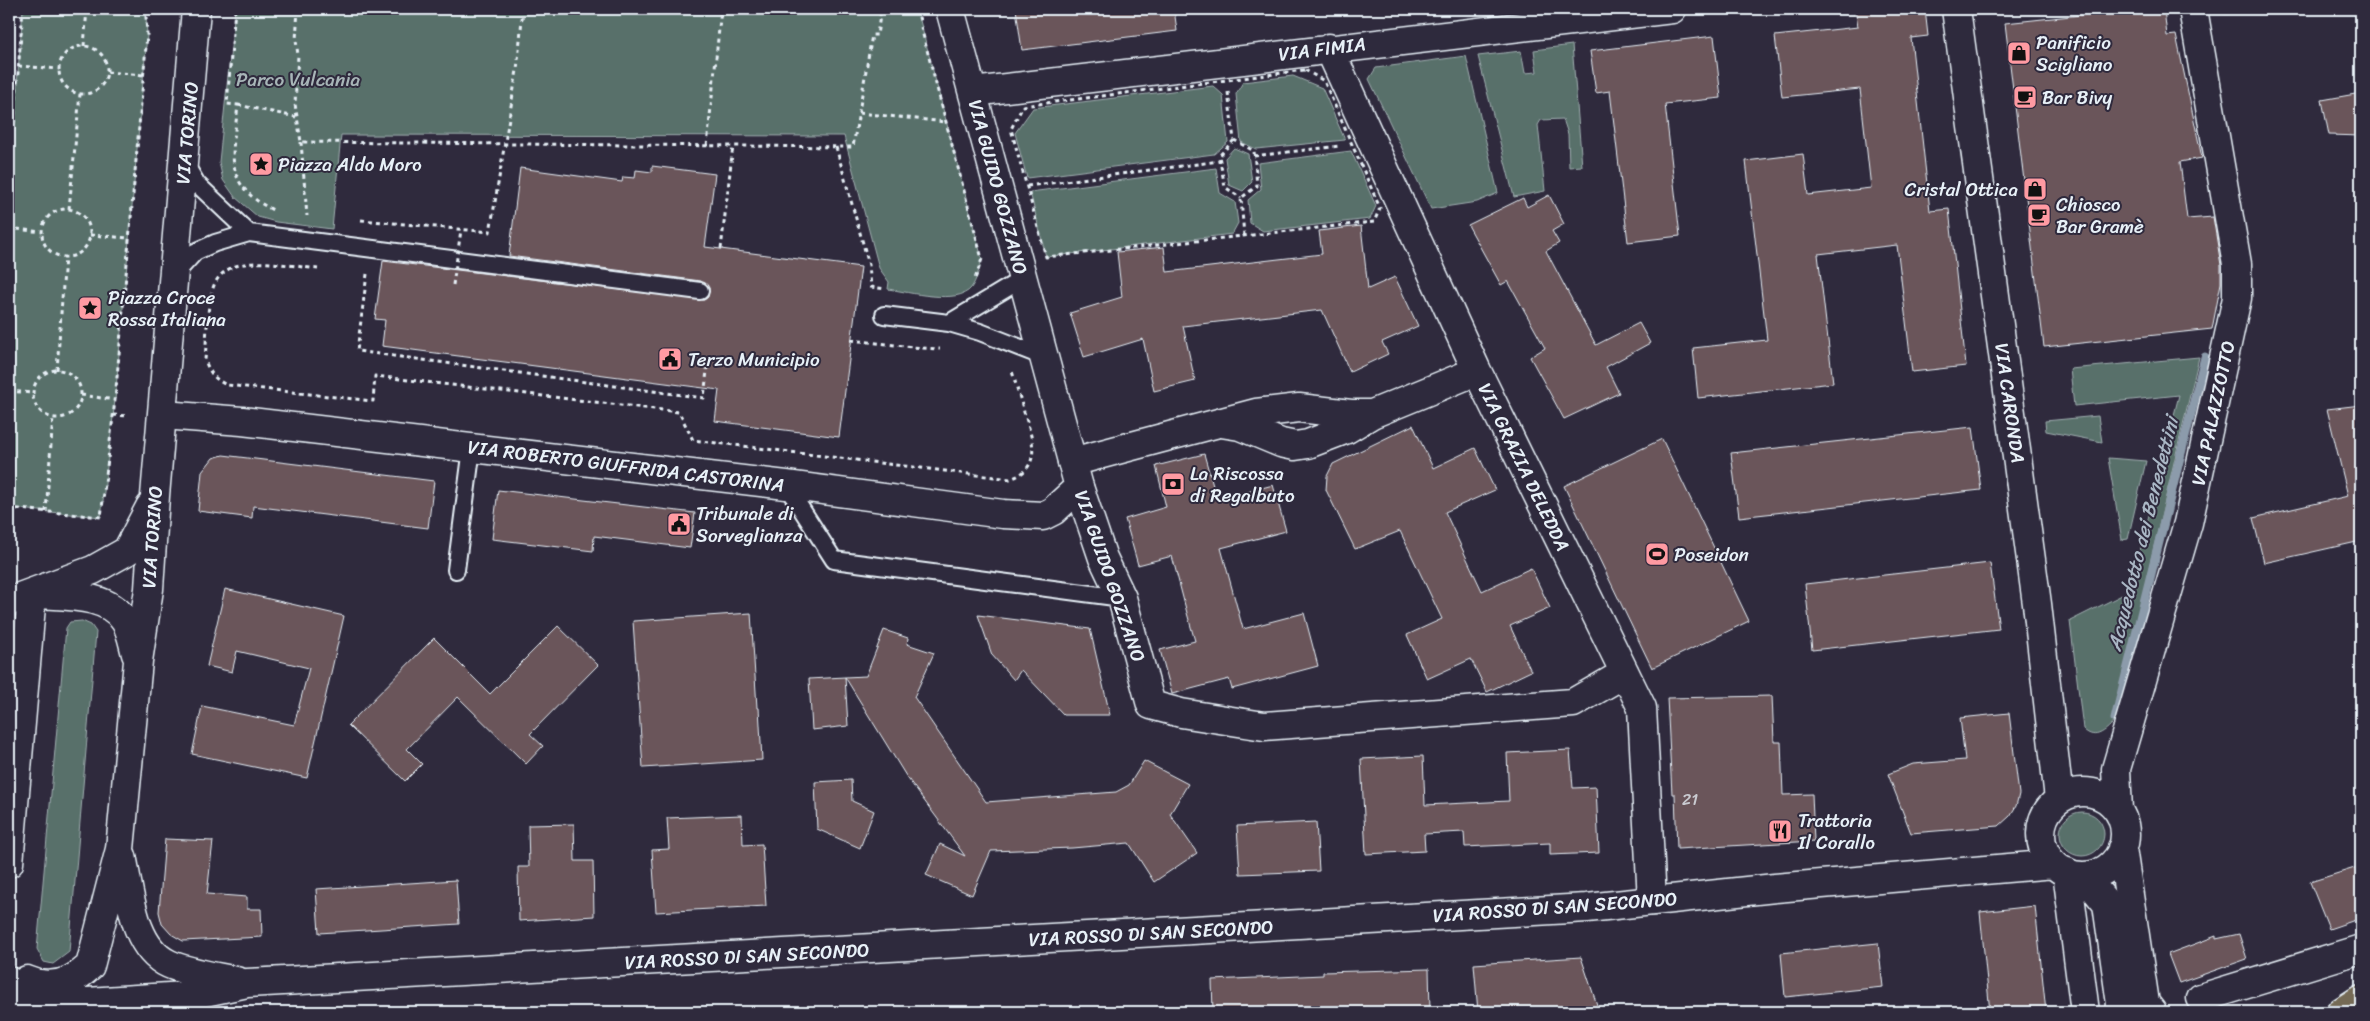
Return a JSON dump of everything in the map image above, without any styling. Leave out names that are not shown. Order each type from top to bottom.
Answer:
[{"type":"main road","name":"VIA TORINO","points":[[9,966],[16,975],[43,986],[59,985],[77,978],[90,966],[96,950],[120,849],[138,661],[149,589],[155,496],[196,9]]},
{"type":"main road","name":"VIA GUIDO GOZZANO","points":[[950,9],[1079,487],[1104,558],[1122,598],[1151,705],[1181,713],[1264,726],[1573,703],[1624,673]]},
{"type":"main road","name":"VIA FIMIA","points":[[972,92],[1329,48],[1672,9]]},
{"type":"main road","name":"VIA CARONDA","points":[[1956,9],[2036,594],[2060,799]]},
{"type":"main road","name":"VIA PALAZZOTTO","points":[[2118,810],[2116,769],[2188,523],[2236,298],[2237,264],[2194,11]]},
{"type":"main road","name":"VIA GRAZIA DELEDDA","points":[[1329,48],[1477,371],[1642,708],[1652,901]]},
{"type":"main road","points":[[1220,422],[1240,426],[1281,443],[1295,446],[1326,438],[1372,414],[1477,371]]},
{"type":"main road","points":[[1072,462],[1256,413],[1299,408],[1351,414],[1372,414]]},
{"type":"main road","name":"VIA ROBERTO GIUFFRIDA CASTORINA","points":[[163,414],[242,421],[786,485],[1003,514],[1043,516],[1053,511],[1079,487]]},
{"type":"main road","points":[[20,598],[93,570],[127,551],[155,496]]},
{"type":"main road","points":[[20,598],[88,598],[107,604],[125,620],[138,661]]},
{"type":"main road","points":[[9,863],[20,598]]},
{"type":"main road","points":[[2066,871],[2091,875],[2103,870],[2118,857],[2122,848],[2125,836],[2123,822],[2118,810],[2109,801],[2093,793],[2076,792],[2060,799],[2050,807],[2044,818],[2041,830],[2042,842],[2046,854],[2066,871],[2099,891],[2106,904],[2121,1004],[2120,1012]]},
{"type":"main road","points":[[2122,848],[2144,1003],[2152,1012]]},
{"type":"main road","points":[[120,849],[139,934],[151,952],[169,964],[247,983]]},
{"type":"main road","points":[[2066,871],[2085,1012]]},
{"type":"main road","name":"VIA ROSSO DI SAN SECONDO","points":[[247,983],[1587,908],[1652,901],[2066,871]]},
{"type":"main road","points":[[2202,998],[2361,949]]},
{"type":"main road","points":[[13,988],[37,1004],[186,996],[247,983]]},
{"type":"main road","points":[[2341,1012],[2361,999]]},
{"type":"lane","points":[[184,162],[197,184],[249,233]]},
{"type":"lane","points":[[175,274],[195,252],[215,242],[249,233],[700,291]]},
{"type":"lane","points":[[949,323],[1022,279]]},
{"type":"lane","points":[[884,315],[949,323],[996,337],[1044,357]]},
{"type":"lane","points":[[456,570],[472,448]]},
{"type":"lane","points":[[786,485],[834,560],[1122,598]]},
{"type":"path","points":[[9,187],[23,9]]},
{"type":"path","points":[[84,46],[87,9]]},
{"type":"path","points":[[9,508],[101,517],[115,400],[144,75],[147,35],[146,17],[141,9]]},
{"type":"path","points":[[235,9],[227,104],[296,117]]},
{"type":"path","points":[[298,9],[296,117],[301,142],[306,216]]},
{"type":"path","points":[[352,220],[490,232],[517,70],[523,9]]},
{"type":"path","points":[[707,146],[722,9]]},
{"type":"path","points":[[301,142],[853,147],[872,35],[877,35],[880,9]]},
{"type":"path","points":[[916,9],[982,259],[973,283]]},
{"type":"path","points":[[2194,11],[2275,9]]},
{"type":"path","points":[[84,46],[98,52],[103,58],[107,72],[101,86],[95,91],[80,94],[67,88],[59,76],[59,69],[60,62],[69,50],[84,46]]},
{"type":"path","points":[[18,66],[59,69]]},
{"type":"path","points":[[1305,70],[1324,81],[1380,208],[1374,222],[1046,258],[1011,129],[1023,106],[1227,79],[1305,70]]},
{"type":"path","points":[[107,72],[144,75]]},
{"type":"path","points":[[1227,79],[1234,140],[1219,156],[1224,187],[1241,198]]},
{"type":"path","points":[[69,209],[80,94]]},
{"type":"path","points":[[238,105],[232,162],[236,177],[247,193],[262,205],[276,212]]},
{"type":"path","points":[[859,113],[946,122]]},
{"type":"path","points":[[1234,140],[1254,151],[1257,186],[1241,198]]},
{"type":"path","points":[[1254,156],[1352,144]]},
{"type":"path","points":[[721,249],[733,146]]},
{"type":"path","points":[[836,147],[869,265],[871,287],[888,289]]},
{"type":"path","points":[[1026,187],[1220,161]]},
{"type":"path","points":[[1241,198],[1244,236]]},
{"type":"path","points":[[69,209],[82,215],[87,221],[90,235],[85,249],[73,256],[66,257],[51,252],[43,240],[42,232],[48,218],[61,210],[69,209]]},
{"type":"path","points":[[299,215],[315,216]]},
{"type":"path","points":[[9,228],[42,232]]},
{"type":"path","points":[[453,285],[460,230]]},
{"type":"path","points":[[90,235],[129,238]]},
{"type":"path","points":[[57,370],[66,257]]},
{"type":"path","points":[[321,269],[243,263],[225,272],[214,286],[205,360],[207,368],[216,378],[227,385],[372,401],[376,376],[678,412],[693,440],[1010,478],[1018,476],[1032,460],[1033,444],[1012,371],[1006,364]]},
{"type":"path","points":[[359,273],[367,274],[357,351],[704,398],[708,361]]},
{"type":"path","points":[[851,340],[903,346]]},
{"type":"path","points":[[57,370],[72,375],[77,380],[81,396],[79,404],[68,415],[61,418],[53,418],[40,412],[36,406],[33,392],[38,379],[50,371],[57,370]]},
{"type":"path","points":[[9,391],[33,392]]},
{"type":"path","points":[[81,396],[115,400]]},
{"type":"path","points":[[113,415],[127,416]]},
{"type":"path","points":[[46,512],[53,418]]},
{"type":"green space","name":"Piazza Croce Rossa Italiana","points":[[23,9],[141,9],[146,17],[147,35],[115,400],[101,517],[9,508],[9,185]]},
{"type":"green space","name":"Parco Vulcania","points":[[235,9],[917,9],[982,259],[976,278],[971,288],[965,293],[955,296],[932,296],[888,289],[889,282],[879,268],[844,136],[341,135],[332,229],[276,222],[258,217],[235,197],[223,180],[219,162]]},
{"type":"green space","points":[[1572,45],[1582,166],[1569,167],[1568,134],[1563,119],[1541,120],[1538,125],[1545,191],[1514,197],[1478,56],[1521,51],[1525,73],[1537,72],[1534,50]]},
{"type":"green space","points":[[1466,56],[1498,193],[1477,202],[1431,209],[1369,79],[1376,68]]},
{"type":"green space","points":[[1293,76],[1322,88],[1345,140],[1256,149],[1241,142],[1236,94],[1243,82]]},
{"type":"green space","points":[[1213,86],[1223,95],[1228,142],[1214,154],[1027,178],[1015,133],[1033,108]]},
{"type":"green space","points":[[1234,148],[1248,154],[1252,182],[1243,191],[1229,185],[1225,158]]},
{"type":"green space","points":[[1351,151],[1376,206],[1370,219],[1263,231],[1250,223],[1248,200],[1261,189],[1258,163]]},
{"type":"green space","points":[[1216,168],[1220,193],[1235,202],[1238,223],[1232,234],[1046,257],[1030,192]]},
{"type":"green space","points":[[2199,357],[2112,724],[2098,734],[2091,734],[2083,729],[2070,621],[2130,591],[2179,395],[2074,406],[2070,369]]},
{"type":"green space","points":[[2098,416],[2102,442],[2046,431],[2045,421]]},
{"type":"green space","points":[[2108,458],[2146,461],[2128,539],[2122,540]]},
{"type":"green space","points":[[82,621],[91,625],[96,632],[69,952],[53,964],[44,962],[37,949],[66,628],[70,622]]},
{"type":"green space","points":[[2078,812],[2086,812],[2098,818],[2104,834],[2098,850],[2086,856],[2078,856],[2066,850],[2060,838],[2060,830],[2066,818]]},
{"type":"building","points":[[1016,9],[1174,9],[1177,31],[1022,50]]},
{"type":"building","points":[[1855,9],[1925,9],[1928,36],[1911,38],[1930,211],[1949,209],[1966,366],[1912,372],[1897,245],[1818,254],[1833,383],[1698,398],[1693,348],[1767,340],[1746,161],[1803,154],[1808,195],[1871,188],[1860,89],[1782,97],[1775,36],[1858,27]]},
{"type":"building","points":[[2109,9],[2164,9],[2167,36],[2176,35],[2202,158],[2180,162],[2187,219],[2213,217],[2221,265],[2221,283],[2212,329],[2044,347],[2005,23],[2109,12]]},
{"type":"building","points":[[1714,36],[1721,98],[1665,104],[1680,236],[1628,242],[1610,91],[1596,93],[1590,51]]},
{"type":"building","points":[[2361,93],[2361,136],[2329,135],[2322,100]]},
{"type":"building","points":[[652,166],[715,174],[705,247],[861,267],[839,437],[715,421],[719,390],[382,346],[385,320],[375,319],[383,261],[704,300],[708,297],[709,288],[701,281],[509,256],[520,168],[622,182],[623,177],[635,178],[636,170],[652,172]]},
{"type":"building","points":[[1549,195],[1564,224],[1552,231],[1559,243],[1546,251],[1596,345],[1639,323],[1650,343],[1606,367],[1619,393],[1564,419],[1530,357],[1545,348],[1508,281],[1501,285],[1468,225],[1523,198],[1527,207]]},
{"type":"building","points":[[1361,226],[1368,289],[1395,277],[1418,326],[1382,342],[1388,354],[1350,372],[1322,310],[1183,326],[1195,381],[1154,391],[1143,339],[1084,357],[1070,313],[1122,297],[1117,252],[1164,247],[1167,272],[1322,254],[1319,231]]},
{"type":"building","points":[[2361,405],[2361,541],[2264,563],[2253,518],[2348,496],[2327,409]]},
{"type":"building","points":[[1413,425],[1433,468],[1475,448],[1495,490],[1445,512],[1482,591],[1531,568],[1550,608],[1510,626],[1531,671],[1487,692],[1471,659],[1427,679],[1407,635],[1442,619],[1400,531],[1355,549],[1326,490],[1327,476],[1333,464]]},
{"type":"building","points":[[1973,427],[1981,490],[1739,517],[1731,453]]},
{"type":"building","name":"Poseidon","points":[[1662,439],[1749,621],[1652,668],[1564,486]]},
{"type":"building","points":[[1204,454],[1217,500],[1273,485],[1286,531],[1221,548],[1243,629],[1304,613],[1318,666],[1232,689],[1229,679],[1172,694],[1160,650],[1195,641],[1172,556],[1138,565],[1125,519],[1166,507],[1156,466]]},
{"type":"building","points":[[223,455],[434,481],[428,528],[253,506],[252,518],[198,511],[202,472],[213,458]]},
{"type":"building","points":[[498,490],[695,513],[690,548],[594,536],[593,551],[492,539]]},
{"type":"building","points":[[1990,563],[1999,629],[1812,650],[1805,584]]},
{"type":"building","points":[[225,589],[344,616],[307,778],[192,754],[202,706],[294,725],[309,668],[237,651],[232,672],[207,666]]},
{"type":"building","points":[[751,613],[762,760],[643,768],[633,621]]},
{"type":"building","points":[[978,615],[1090,629],[1110,715],[1064,715],[1021,670],[1014,680],[992,655]]},
{"type":"building","points":[[558,626],[598,665],[530,734],[543,746],[526,764],[458,697],[407,749],[422,764],[405,781],[348,725],[434,638],[490,694]]},
{"type":"building","points":[[884,630],[908,638],[907,644],[934,653],[914,697],[986,802],[1116,792],[1129,785],[1144,761],[1188,784],[1170,814],[1197,853],[1154,882],[1129,843],[1072,848],[991,851],[972,895],[926,875],[940,844],[965,856],[906,776],[845,677],[866,676]]},
{"type":"building","points":[[845,677],[848,726],[812,730],[809,679]]},
{"type":"building","points":[[1772,696],[1774,742],[1781,742],[1783,795],[1812,794],[1814,841],[1677,849],[1675,794],[1672,794],[1667,698]]},
{"type":"building","points":[[2009,713],[2019,794],[2016,806],[2010,816],[1999,826],[1911,833],[1888,774],[1913,764],[1965,760],[1960,718]]},
{"type":"building","points":[[1570,750],[1573,788],[1596,787],[1599,853],[1550,855],[1550,843],[1465,847],[1464,832],[1424,834],[1425,851],[1366,854],[1361,759],[1423,756],[1425,805],[1509,801],[1507,753]]},
{"type":"building","points":[[851,780],[852,801],[874,811],[860,848],[817,829],[815,782]]},
{"type":"building","points":[[742,815],[743,845],[762,844],[766,906],[656,912],[652,850],[669,849],[667,818]]},
{"type":"building","points":[[1316,822],[1319,871],[1240,874],[1237,826]]},
{"type":"building","points":[[574,824],[575,861],[593,861],[594,916],[519,921],[518,867],[529,867],[528,825]]},
{"type":"building","points":[[165,839],[213,841],[207,894],[247,897],[247,909],[261,909],[262,937],[183,941],[171,934],[162,924],[159,912]]},
{"type":"building","points":[[2361,866],[2361,918],[2329,929],[2310,882]]},
{"type":"building","points":[[456,880],[459,924],[319,933],[316,889]]},
{"type":"building","points":[[2035,906],[2046,1012],[1990,1012],[1980,912]]},
{"type":"building","points":[[2239,934],[2247,959],[2179,983],[2168,954],[2216,936],[2216,939]]},
{"type":"building","points":[[1878,943],[1883,987],[1785,997],[1781,953]]},
{"type":"building","points":[[1581,957],[1598,1008],[1529,1012],[1478,1012],[1474,964]]},
{"type":"building","points":[[1429,969],[1430,1012],[1213,1012],[1212,980],[1323,975],[1323,972]]},
{"type":"waterway","name":"Acquedotto dei Benedettini","points":[[2115,719],[2205,357]]},
{"type":"place","name":"Panificio Scigliano","points":[[2019,53]]},
{"type":"place","name":"Bar Bivy","points":[[2025,97]]},
{"type":"place","name":"Piazza Aldo Moro","points":[[261,164]]},
{"type":"place","name":"Cristal Ottica","points":[[2035,189]]},
{"type":"place","name":"Chiosco Bar Gramè","points":[[2039,215]]},
{"type":"place","name":"Piazza Croce Rossa Italiana","points":[[90,308]]},
{"type":"place","name":"Terzo Municipio","points":[[670,359]]},
{"type":"place","name":"La Riscossa di Regalbuto","points":[[1173,484]]},
{"type":"place","name":"Tribunale di Sorveglianza","points":[[679,524]]},
{"type":"place","name":"Poseidon","points":[[1657,554]]},
{"type":"place","name":"Trattoria Il Corallo","points":[[1780,831]]}]
